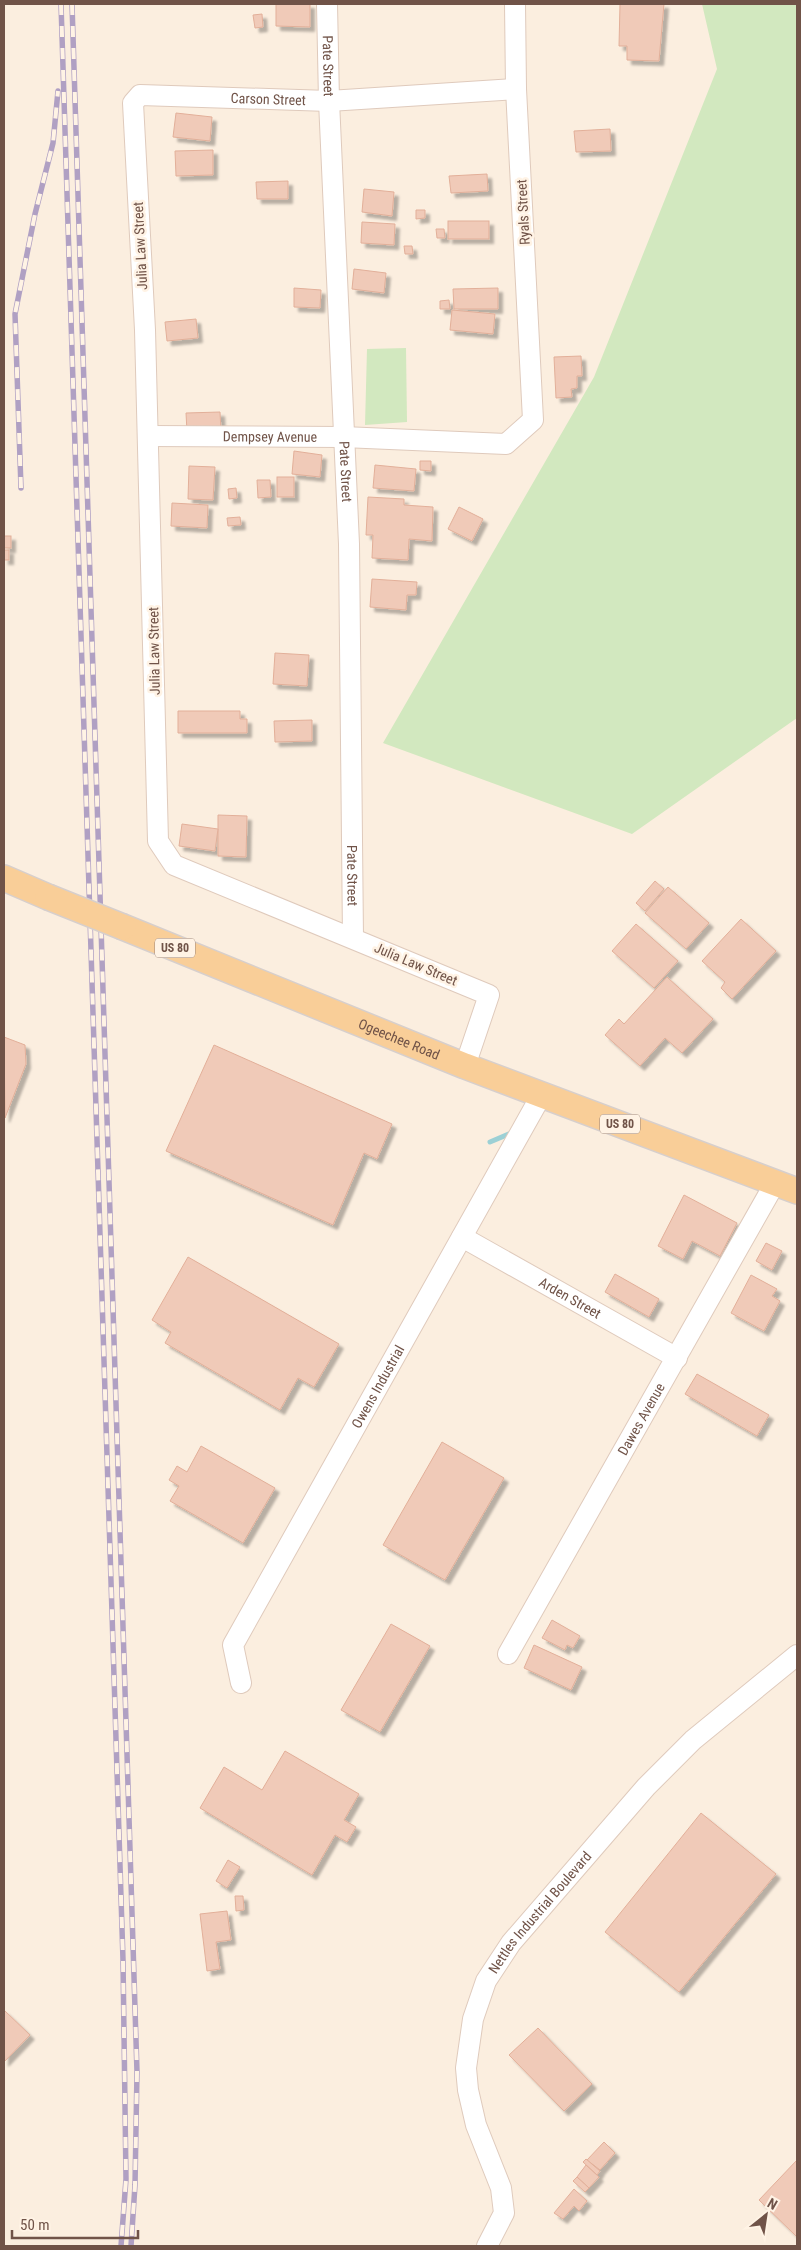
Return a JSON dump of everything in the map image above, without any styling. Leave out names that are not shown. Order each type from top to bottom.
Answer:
[{"type":"main road","name":"Ogeechee Road","points":[[4,878],[466,1066],[786,1187]]},
{"type":"street","name":"Pate Street","points":[[327,4],[342,437],[349,544],[352,938]]},
{"type":"street","name":"Ryals Street","points":[[515,4],[516,89],[534,420]]},
{"type":"street","name":"Carson Street","points":[[140,95],[329,101],[516,89]]},
{"type":"street","name":"Julia Law Street","points":[[140,95],[133,103],[148,436],[158,841],[174,865],[489,995],[466,1066]]},
{"type":"street","name":"Dempsey Avenue","points":[[148,436],[342,437],[506,444],[534,420]]},
{"type":"street","name":"Owens Industrial","points":[[241,1683],[233,1645],[542,1094]]},
{"type":"street","name":"Dawes Avenue","points":[[508,1654],[677,1358],[786,1187]]},
{"type":"street","name":"Arden Street","points":[[462,1237],[677,1358]]},
{"type":"street","name":"Nettles Industrial Boulevard","points":[[487,2246],[504,2213],[501,2188],[476,2125],[468,2090],[466,2068],[473,2019],[486,1981],[511,1943],[646,1787],[693,1740],[797,1655]]},
{"type":"green space","points":[[702,4],[797,4],[797,718],[632,834],[383,743],[594,377],[717,69]]},
{"type":"green space","points":[[406,348],[407,422],[365,425],[367,349]]},
{"type":"building","points":[[276,4],[310,4],[310,27],[276,26]]},
{"type":"building","points":[[620,4],[664,4],[659,61],[627,60],[627,46],[619,46]]},
{"type":"building","points":[[262,14],[263,27],[255,28],[253,15]]},
{"type":"building","points":[[176,113],[212,117],[210,141],[173,137]]},
{"type":"building","points":[[610,129],[611,151],[576,152],[574,131]]},
{"type":"building","points":[[213,150],[213,175],[176,176],[175,151]]},
{"type":"building","points":[[487,174],[488,191],[451,193],[449,176]]},
{"type":"building","points":[[288,181],[288,199],[257,199],[256,182]]},
{"type":"building","points":[[364,189],[394,192],[392,216],[362,212]]},
{"type":"building","points":[[416,210],[425,210],[425,218],[416,219]]},
{"type":"building","points":[[448,221],[489,221],[489,239],[448,239]]},
{"type":"building","points":[[362,222],[395,224],[394,245],[361,243]]},
{"type":"building","points":[[436,229],[444,229],[445,238],[437,238]]},
{"type":"building","points":[[404,246],[412,246],[413,254],[405,254]]},
{"type":"building","points":[[354,269],[386,273],[384,293],[352,289]]},
{"type":"building","points":[[294,288],[321,290],[320,308],[294,307]]},
{"type":"building","points":[[498,288],[498,309],[454,309],[453,289]]},
{"type":"building","points":[[449,300],[450,309],[440,309],[440,301]]},
{"type":"building","points":[[452,310],[495,314],[493,334],[450,330]]},
{"type":"building","points":[[196,319],[198,338],[167,341],[165,322]]},
{"type":"building","points":[[581,356],[582,376],[577,376],[577,388],[571,389],[572,397],[556,398],[554,357]]},
{"type":"building","points":[[220,412],[221,431],[187,432],[186,413]]},
{"type":"building","points":[[294,451],[322,455],[320,477],[292,474]]},
{"type":"building","points":[[420,461],[431,461],[431,471],[420,470]]},
{"type":"building","points":[[375,465],[416,469],[414,491],[373,488]]},
{"type":"building","points":[[189,466],[215,467],[213,500],[188,499]]},
{"type":"building","points":[[277,477],[294,477],[294,497],[277,497]]},
{"type":"building","points":[[257,480],[270,480],[271,497],[258,498]]},
{"type":"building","points":[[236,488],[237,498],[229,499],[228,489]]},
{"type":"building","points":[[368,497],[404,499],[404,505],[433,507],[432,541],[409,539],[408,560],[372,558],[373,535],[366,535]]},
{"type":"building","points":[[172,503],[208,505],[207,528],[171,526]]},
{"type":"building","points":[[459,507],[483,519],[472,541],[448,529]]},
{"type":"building","points":[[240,517],[241,525],[228,526],[227,518]]},
{"type":"building","points":[[4,536],[11,536],[11,548],[4,548]]},
{"type":"building","points":[[4,550],[9,550],[9,560],[4,560]]},
{"type":"building","points":[[372,579],[417,582],[416,595],[407,595],[406,610],[370,607]]},
{"type":"building","points":[[275,653],[309,655],[307,686],[273,684]]},
{"type":"building","points":[[178,711],[240,711],[240,719],[247,719],[247,733],[178,733]]},
{"type":"building","points":[[312,720],[312,741],[275,742],[274,721]]},
{"type":"building","points":[[218,815],[247,816],[246,857],[218,856]]},
{"type":"building","points":[[182,824],[218,829],[215,851],[179,846]]},
{"type":"building","points":[[655,881],[664,889],[645,911],[636,903]]},
{"type":"building","points":[[668,887],[709,923],[686,949],[645,913]]},
{"type":"building","points":[[741,919],[776,951],[732,999],[721,988],[725,982],[702,961]]},
{"type":"building","points":[[636,924],[678,961],[654,988],[612,951]]},
{"type":"building","points":[[667,977],[713,1019],[682,1053],[665,1038],[640,1066],[605,1035],[619,1019],[624,1024]]},
{"type":"building","points":[[4,1037],[25,1045],[26,1064],[5,1118]]},
{"type":"building","points":[[214,1045],[392,1124],[377,1159],[364,1153],[333,1225],[166,1151]]},
{"type":"building","points":[[684,1195],[737,1223],[720,1256],[692,1241],[683,1259],[658,1246]]},
{"type":"building","points":[[766,1243],[782,1251],[772,1270],[756,1261]]},
{"type":"building","points":[[188,1257],[339,1344],[314,1387],[298,1378],[280,1410],[165,1343],[171,1332],[152,1320]]},
{"type":"building","points":[[615,1274],[659,1299],[649,1317],[605,1292]]},
{"type":"building","points":[[751,1275],[777,1289],[772,1296],[780,1301],[764,1331],[731,1313]]},
{"type":"building","points":[[697,1374],[769,1415],[757,1436],[685,1394]]},
{"type":"building","points":[[442,1442],[504,1478],[445,1580],[383,1545]]},
{"type":"building","points":[[201,1446],[275,1488],[243,1543],[170,1501],[179,1486],[169,1480],[177,1466],[187,1472]]},
{"type":"building","points":[[552,1620],[580,1636],[573,1648],[567,1645],[565,1650],[542,1638]]},
{"type":"building","points":[[391,1624],[430,1646],[380,1732],[341,1710]]},
{"type":"building","points":[[534,1645],[582,1667],[571,1690],[524,1668]]},
{"type":"building","points":[[285,1751],[359,1794],[344,1820],[356,1827],[347,1842],[335,1835],[312,1875],[200,1808],[224,1767],[262,1790]]},
{"type":"building","points":[[701,1813],[776,1874],[679,1992],[605,1932]]},
{"type":"building","points":[[228,1860],[240,1867],[227,1888],[216,1881]]},
{"type":"building","points":[[235,1896],[243,1896],[244,1910],[236,1911]]},
{"type":"building","points":[[227,1911],[231,1940],[216,1942],[220,1969],[207,1971],[200,1914]]},
{"type":"building","points":[[4,2010],[30,2035],[4,2062]]},
{"type":"building","points":[[538,2028],[592,2084],[564,2111],[509,2055]]},
{"type":"building","points":[[604,2142],[615,2153],[600,2170],[587,2160]]},
{"type":"building","points":[[586,2159],[600,2171],[597,2175],[583,2162]]},
{"type":"building","points":[[797,2160],[797,2237],[759,2200]]},
{"type":"building","points":[[586,2165],[599,2177],[589,2188],[577,2177]]},
{"type":"building","points":[[577,2177],[589,2188],[585,2192],[573,2181]]},
{"type":"building","points":[[574,2189],[587,2201],[579,2211],[574,2206],[563,2219],[554,2213]]},
{"type":"waterway","points":[[490,1142],[511,1133]]},
{"type":"railway","points":[[61,4],[123,1960],[126,2179],[121,2246]]},
{"type":"railway","points":[[72,4],[137,2072],[135,2185],[131,2246]]},
{"type":"railway","points":[[21,488],[15,314],[35,214],[53,143],[58,91]]}]
